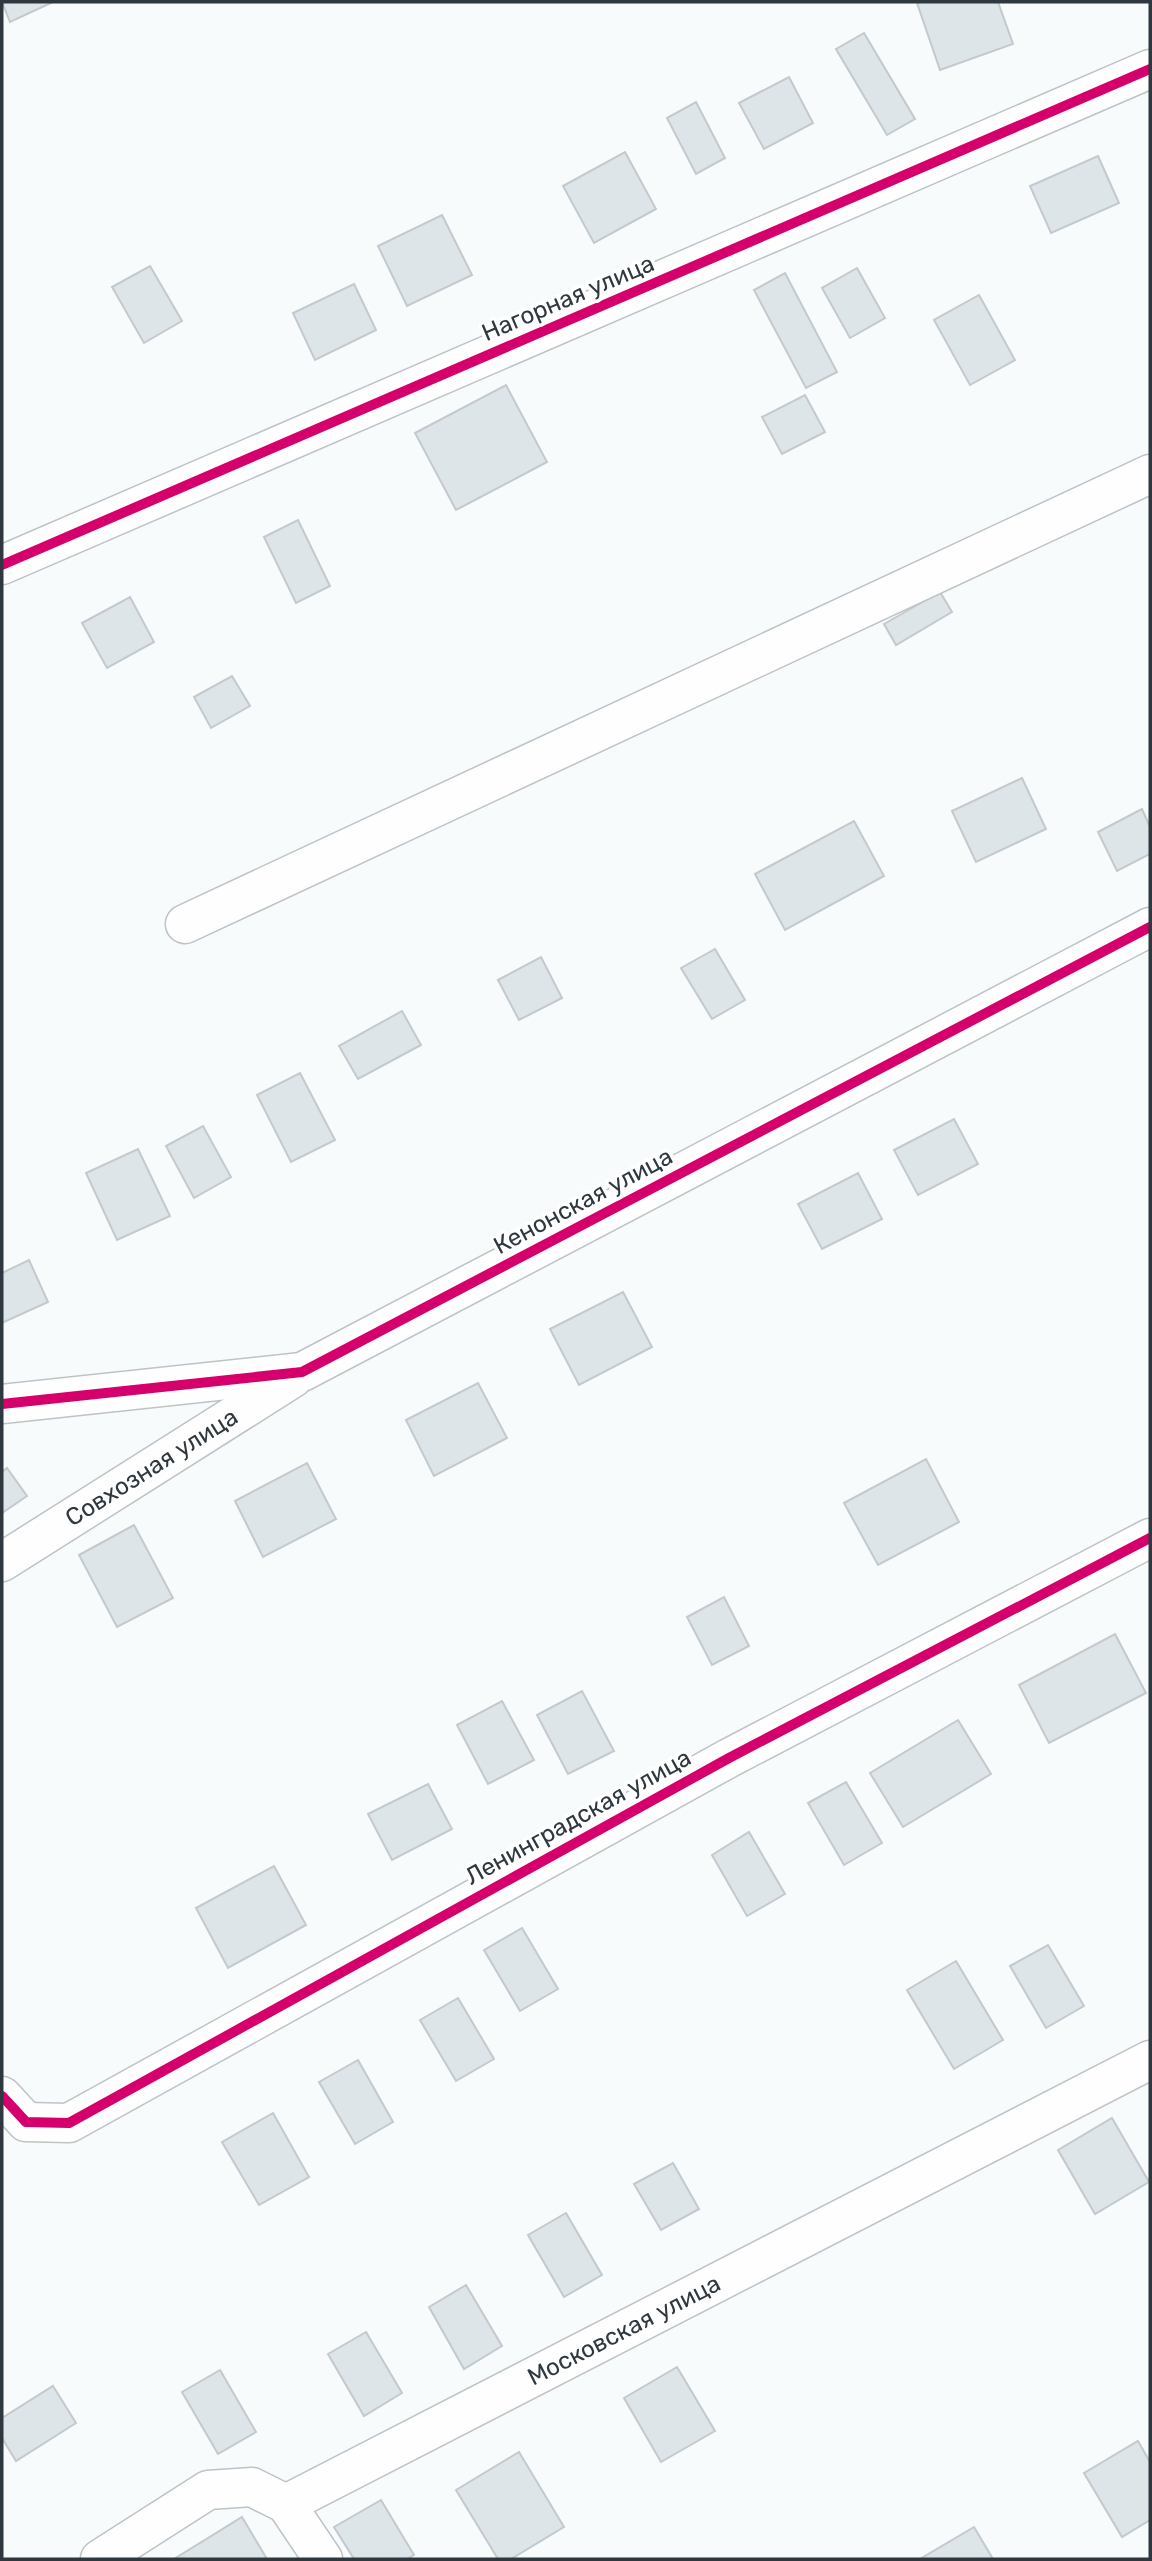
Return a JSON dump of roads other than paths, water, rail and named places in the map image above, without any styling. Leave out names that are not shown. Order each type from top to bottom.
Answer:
[{"type":"street","name":"Нагорная улица","points":[[2,565],[1150,69]]},
{"type":"street","points":[[185,924],[1150,474]]},
{"type":"street","name":"Кенонская улица","points":[[2,1404],[302,1372],[1150,927]]},
{"type":"street","name":"Совхозная улица","points":[[2,1562],[302,1372]]},
{"type":"street","name":"Ленинградская улица","points":[[14,2109],[69,2123],[729,1758],[1150,1538]]},
{"type":"street","name":"Московская улица","points":[[286,2504],[1150,2060]]},
{"type":"street","points":[[100,2559],[208,2490],[252,2487],[286,2504],[323,2559]]}]
